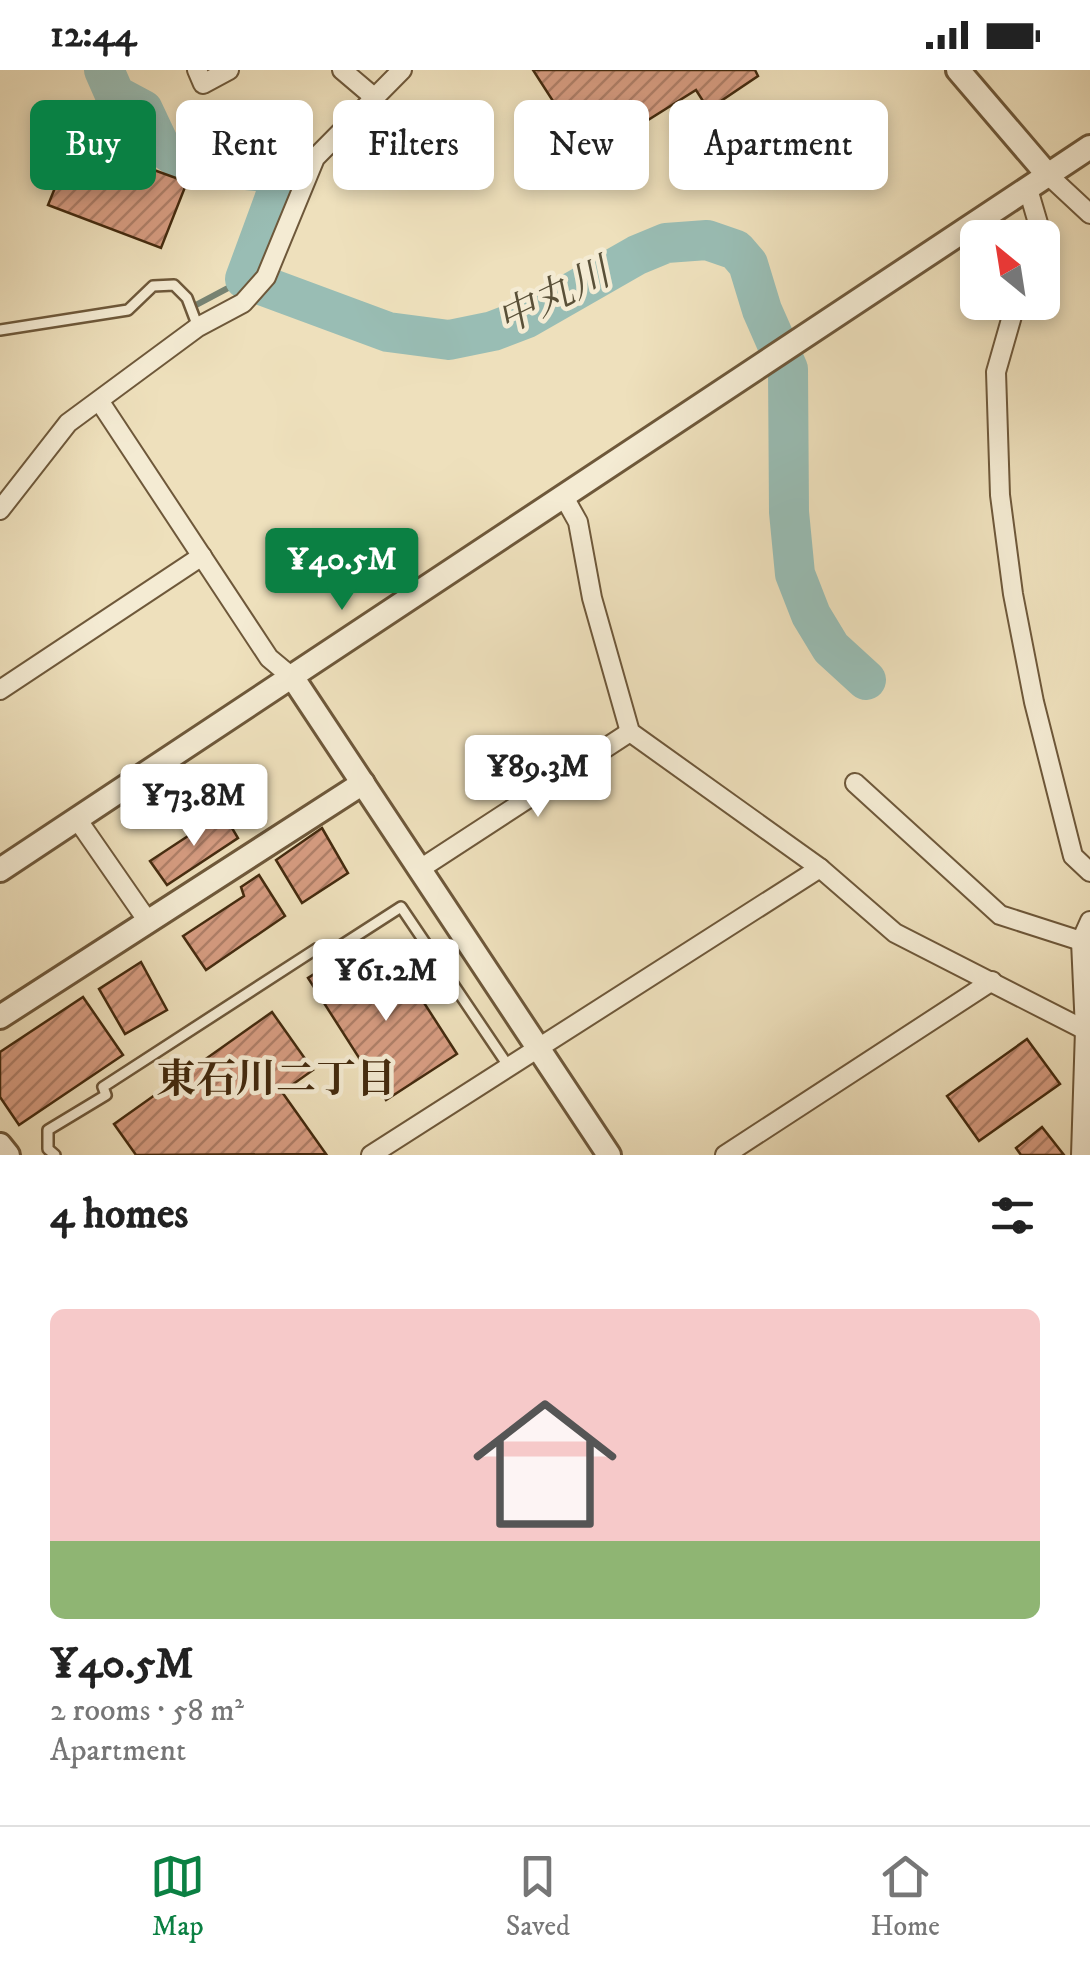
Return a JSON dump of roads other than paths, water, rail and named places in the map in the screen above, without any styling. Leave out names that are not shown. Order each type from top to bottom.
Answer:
[{"type":"street","points":[[197,70],[203,84],[229,70]]},
{"type":"street","points":[[342,70],[375,98]]},
{"type":"street","points":[[0,510],[68,423],[198,327],[243,303],[266,276],[315,158],[402,70]]},
{"type":"street","points":[[958,70],[1048,174],[1090,214]]},
{"type":"street","points":[[0,870],[1090,147]]},
{"type":"street","points":[[1028,190],[1037,220]]},
{"type":"street","points":[[1011,320],[996,372],[1000,495],[1013,594],[1034,702],[1073,856],[1090,872]]},
{"type":"street","points":[[100,402],[268,658],[292,678],[363,783],[609,1155]]},
{"type":"street","points":[[564,497],[578,522],[592,598],[630,732],[820,868],[895,933],[1088,1030]]},
{"type":"street","points":[[0,690],[202,556]]},
{"type":"street","points":[[420,868],[630,732]]},
{"type":"street","points":[[0,1017],[363,783]]},
{"type":"street","points":[[856,783],[1000,915],[1082,941]]},
{"type":"street","points":[[77,819],[146,920]]},
{"type":"street","points":[[372,1155],[820,868]]},
{"type":"street","points":[[1081,1155],[1088,1030],[1082,941],[1090,921]]},
{"type":"street","points":[[725,1155],[992,981]]},
{"type":"street","points":[[0,1145],[8,1155]]},
{"type":"lane","points":[[0,330],[128,310],[153,286],[174,284],[188,298],[198,327]]},
{"type":"lane","points":[[55,1155],[48,1150],[48,1130],[106,1095],[103,1087],[316,949],[328,954],[401,907],[508,1067]]},
{"type":"waterway","name":"中丸川","points":[[104,70],[115,95],[143,110],[160,146],[189,165],[279,173],[278,189],[245,279],[388,332],[449,340],[493,331],[527,318],[637,255],[666,243],[707,240],[736,250],[748,264],[762,310],[788,369],[789,512],[795,574],[811,615],[831,648],[866,680]]},
{"type":"waterway","points":[[196,305],[245,279]]},
{"type":"district","name":"東石川二丁目","points":[[276,1081]]}]
